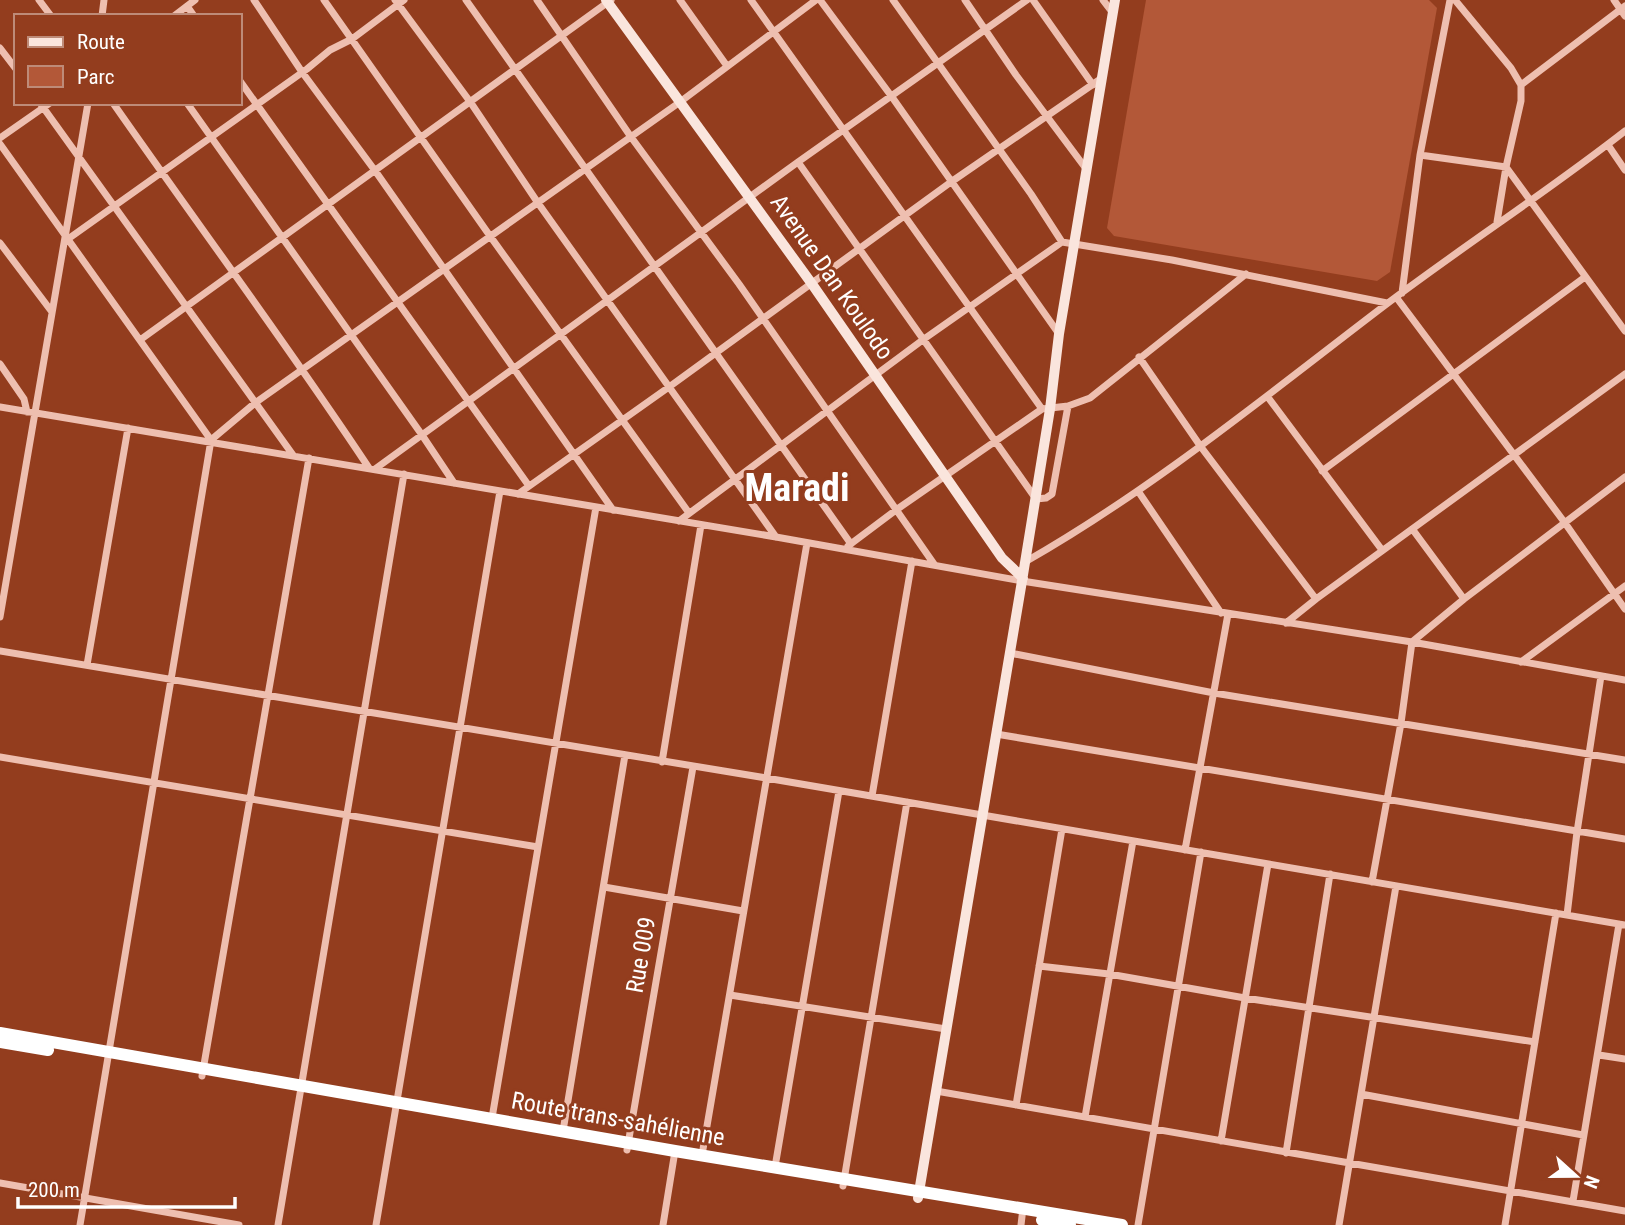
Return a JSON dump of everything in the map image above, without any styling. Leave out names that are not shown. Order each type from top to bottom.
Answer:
[{"type":"highway","points":[[0,1033],[109,1057]]},
{"type":"highway","points":[[0,1042],[109,1057]]},
{"type":"highway","name":"Route trans-sahélienne","points":[[109,1057],[919,1194],[1070,1225]]},
{"type":"highway","name":"Route trans-sahélienne","points":[[396,1107],[492,1118],[628,1146]]},
{"type":"highway","name":"Route trans-sahélienne","points":[[675,1154],[702,1155],[775,1167],[843,1182]]},
{"type":"highway","name":"Route trans-sahélienne","points":[[1022,1217],[1122,1225]]},
{"type":"street","points":[[177,14],[195,0]]},
{"type":"street","points":[[254,0],[302,72],[376,172],[613,510]]},
{"type":"street","points":[[324,0],[689,513]]},
{"type":"street","points":[[466,0],[782,445],[848,546]]},
{"type":"street","points":[[537,0],[934,564]]},
{"type":"street","points":[[680,0],[727,66]]},
{"type":"street","points":[[751,0],[904,216],[1046,409]]},
{"type":"street","points":[[79,1225],[211,442],[256,403],[680,102],[818,0],[892,97],[1059,334]]},
{"type":"street","points":[[894,0],[1062,242]]},
{"type":"street","points":[[965,0],[1087,171]]},
{"type":"street","points":[[372,469],[1027,0]]},
{"type":"street","points":[[1033,0],[1097,81]]},
{"type":"street","points":[[1103,0],[1112,13]]},
{"type":"street","points":[[919,1194],[1036,499],[1046,409],[1087,171],[1097,81],[1115,0]]},
{"type":"street","points":[[1452,0],[1511,68],[1521,85],[1521,102],[1497,222]]},
{"type":"street","points":[[1452,0],[1420,155],[1399,295],[1625,609]]},
{"type":"street","points":[[1521,85],[1624,10],[1614,0]]},
{"type":"street","points":[[66,236],[212,138],[330,50],[352,39],[399,1],[538,203],[776,537]]},
{"type":"street","points":[[140,340],[516,71],[608,1]]},
{"type":"street","name":"Avenue Dan Koulodo","points":[[608,1],[812,284],[1002,558],[1023,580]]},
{"type":"street","points":[[187,6],[193,14]]},
{"type":"street","points":[[0,48],[14,66]]},
{"type":"street","points":[[518,494],[623,421],[904,216],[1097,81]]},
{"type":"street","points":[[242,84],[529,486]]},
{"type":"street","points":[[0,138],[44,105],[184,306],[293,455]]},
{"type":"street","points":[[0,617],[31,412],[52,312],[88,105]]},
{"type":"street","points":[[114,105],[372,469]]},
{"type":"street","points":[[188,105],[454,483]]},
{"type":"street","points":[[1025,562],[1076,533],[1202,447],[1387,303],[1625,131]]},
{"type":"street","points":[[0,144],[211,442]]},
{"type":"street","points":[[1608,145],[1625,170]]},
{"type":"street","points":[[1420,155],[1506,167],[1625,331]]},
{"type":"street","points":[[798,163],[1036,499]]},
{"type":"street","points":[[679,521],[924,339],[1062,242],[1246,274],[1387,303]]},
{"type":"street","points":[[0,243],[52,312]]},
{"type":"street","points":[[848,546],[994,442],[1046,409],[1068,406],[1090,398],[1246,274]]},
{"type":"street","points":[[1322,471],[1585,277]]},
{"type":"street","points":[[1139,357],[1315,599]]},
{"type":"street","points":[[0,364],[31,412]]},
{"type":"street","points":[[1286,622],[1625,374]]},
{"type":"street","points":[[1267,396],[1382,550]]},
{"type":"street","points":[[1036,499],[1052,494],[1068,406]]},
{"type":"street","points":[[0,407],[807,543],[848,546],[912,561],[1412,642],[1625,680]]},
{"type":"street","points":[[87,665],[128,428]]},
{"type":"street","points":[[202,1072],[309,458]]},
{"type":"street","points":[[278,1225],[404,474]]},
{"type":"street","points":[[1372,881],[1401,723],[1412,642],[1464,599],[1625,477]]},
{"type":"street","points":[[376,1225],[500,491]]},
{"type":"street","points":[[1138,491],[1224,613],[1214,693],[1185,849]]},
{"type":"street","points":[[492,1118],[596,507]]},
{"type":"street","points":[[662,762],[701,525]]},
{"type":"street","points":[[1413,530],[1464,599]]},
{"type":"street","points":[[702,1155],[807,543]]},
{"type":"street","points":[[872,796],[912,561]]},
{"type":"street","points":[[1521,662],[1625,586]]},
{"type":"street","points":[[0,651],[1622,924],[1573,1201]]},
{"type":"street","points":[[1010,653],[1214,693],[1625,760]]},
{"type":"street","points":[[1567,915],[1601,676]]},
{"type":"street","points":[[996,734],[1625,839]]},
{"type":"street","points":[[562,1131],[625,755]]},
{"type":"street","points":[[0,757],[538,847]]},
{"type":"street","name":"Rue 009","points":[[628,1146],[693,767]]},
{"type":"street","points":[[775,1167],[839,791]]},
{"type":"street","points":[[843,1182],[907,802]]},
{"type":"street","points":[[1016,1105],[1062,829]]},
{"type":"street","points":[[1085,1117],[1133,841]]},
{"type":"street","points":[[1138,1225],[1201,852]]},
{"type":"street","points":[[1221,1141],[1268,864]]},
{"type":"street","points":[[1286,1153],[1330,874]]},
{"type":"street","points":[[1339,1225],[1396,886]]},
{"type":"street","points":[[604,887],[743,911]]},
{"type":"street","points":[[1505,1225],[1556,913]]},
{"type":"street","points":[[1039,966],[1110,974],[1245,998],[1535,1042]]},
{"type":"street","points":[[730,995],[946,1029]]},
{"type":"street","points":[[1599,1055],[1625,1059]]},
{"type":"street","points":[[936,1091],[1625,1211]]},
{"type":"street","points":[[1361,1094],[1583,1135]]},
{"type":"street","points":[[663,1225],[675,1154]]},
{"type":"street","points":[[0,1183],[239,1225]]},
{"type":"green space","points":[[1146,0],[1429,0],[1437,8],[1390,272],[1377,281],[1114,236],[1107,228]]},
{"type":"district","name":"Maradi","points":[[797,488]]}]
